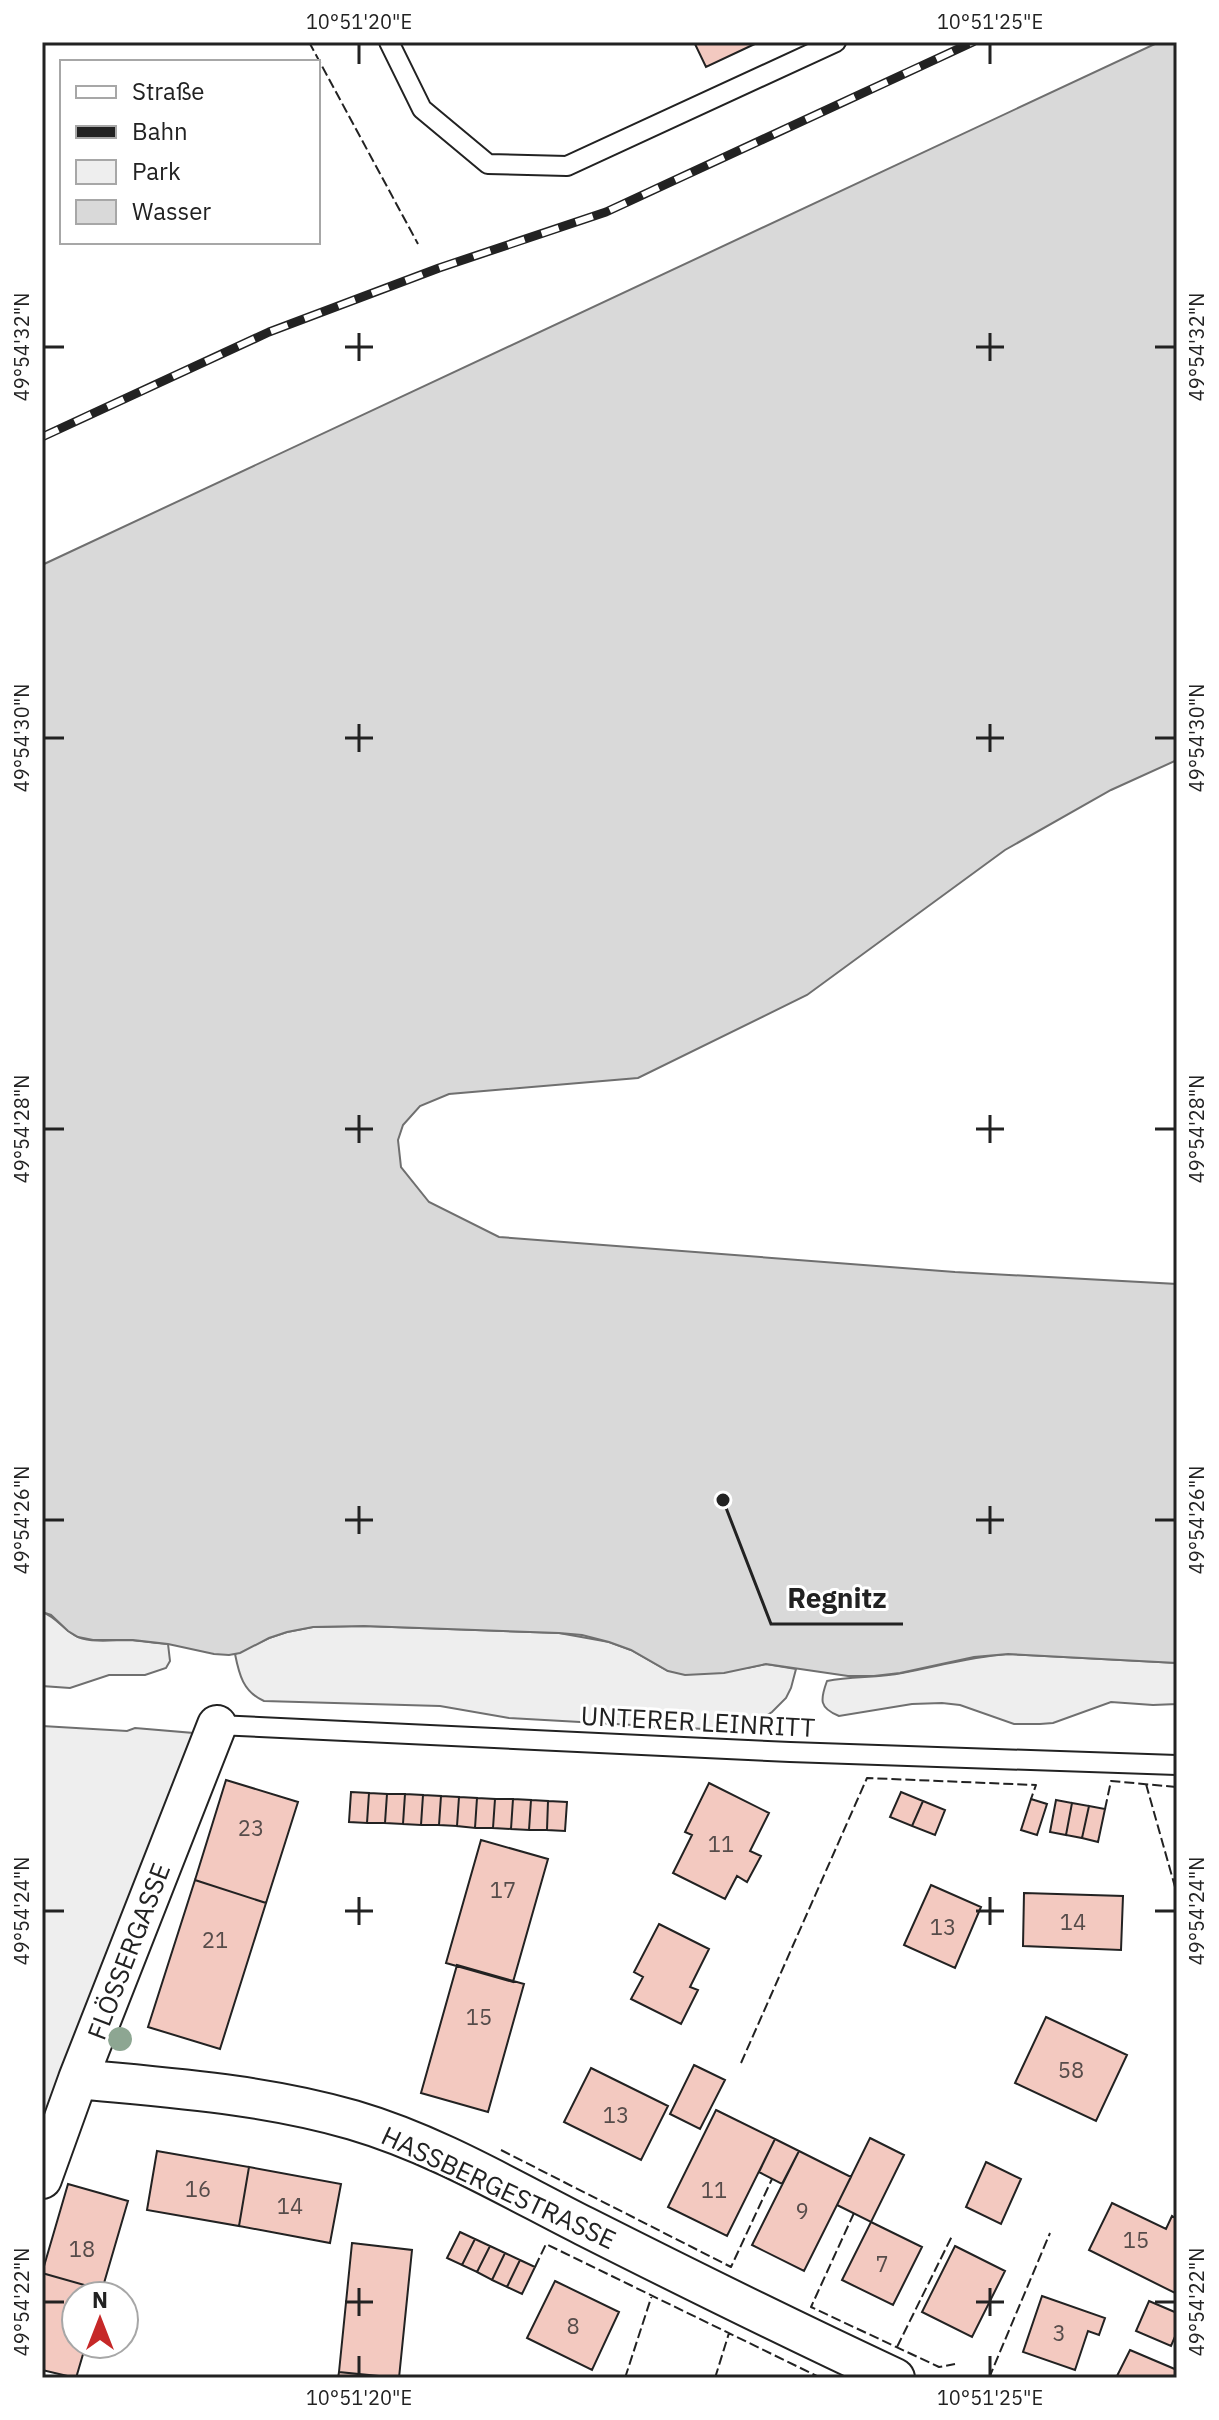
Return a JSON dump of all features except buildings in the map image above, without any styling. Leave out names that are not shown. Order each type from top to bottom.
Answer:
[{"type":"street","name":"FLÖSSERGASSE","points":[[42,2179],[217,1725]]},
{"type":"street","name":"HASSBERGESTRASSE","points":[[78,2079],[240,2096],[352,2120],[405,2137],[752,2311],[895,2378]]},
{"type":"lane","points":[[389,42],[422,109],[488,164],[567,166],[836,42]]},
{"type":"lane","name":"UNTERER LEINRITT","points":[[217,1725],[790,1752],[1177,1765]]},
{"type":"green space","points":[[42,1612],[84,1639],[168,1644],[170,1661],[166,1668],[145,1675],[109,1675],[70,1688],[42,1686]]},
{"type":"green space","points":[[313,1627],[559,1633],[609,1642],[631,1650],[668,1671],[747,1668],[766,1664],[796,1669],[786,1698],[772,1712],[746,1729],[722,1730],[509,1718],[440,1706],[264,1701],[251,1693],[240,1675],[235,1654],[269,1638]]},
{"type":"green space","points":[[1008,1654],[1177,1663],[1177,1704],[1111,1702],[1053,1723],[1014,1724],[960,1705],[942,1703],[912,1704],[839,1716],[823,1703],[827,1681],[893,1675],[967,1659]]},
{"type":"green space","points":[[42,1726],[127,1731],[135,1728],[205,1734],[42,2150]]},
{"type":"water","points":[[1159,42],[1177,42],[1177,760],[1111,790],[1005,850],[807,995],[638,1078],[449,1094],[420,1106],[403,1125],[398,1140],[401,1167],[429,1202],[499,1237],[955,1272],[1177,1284],[1177,1663],[1008,1654],[974,1657],[874,1676],[848,1676],[766,1664],[724,1673],[685,1675],[668,1671],[631,1650],[609,1642],[559,1633],[313,1627],[269,1638],[240,1653],[229,1655],[133,1640],[93,1640],[68,1631],[51,1615],[42,1612],[42,565]]},
{"type":"railway","points":[[42,437],[269,332],[439,268],[606,212],[973,42]]},
{"type":"fence","points":[[309,42],[319,60]]},
{"type":"fence","points":[[320,62],[418,244]]},
{"type":"fence","points":[[741,2063],[867,1778],[1036,1785],[1031,1799]]},
{"type":"fence","points":[[1105,1809],[1111,1781],[1177,1787]]},
{"type":"fence","points":[[1146,1784],[1177,1894]]},
{"type":"fence","points":[[501,2150],[731,2267],[772,2179]]},
{"type":"fence","points":[[854,2213],[811,2307],[939,2367],[955,2364]]},
{"type":"fence","points":[[989,2378],[1050,2233]]},
{"type":"fence","points":[[897,2347],[952,2236]]},
{"type":"fence","points":[[535,2267],[546,2244],[821,2378]]},
{"type":"fence","points":[[625,2378],[652,2295]]},
{"type":"fence","points":[[715,2378],[729,2333]]},
{"type":"place","name":"Regnitz","points":[[723,1500]]}]
